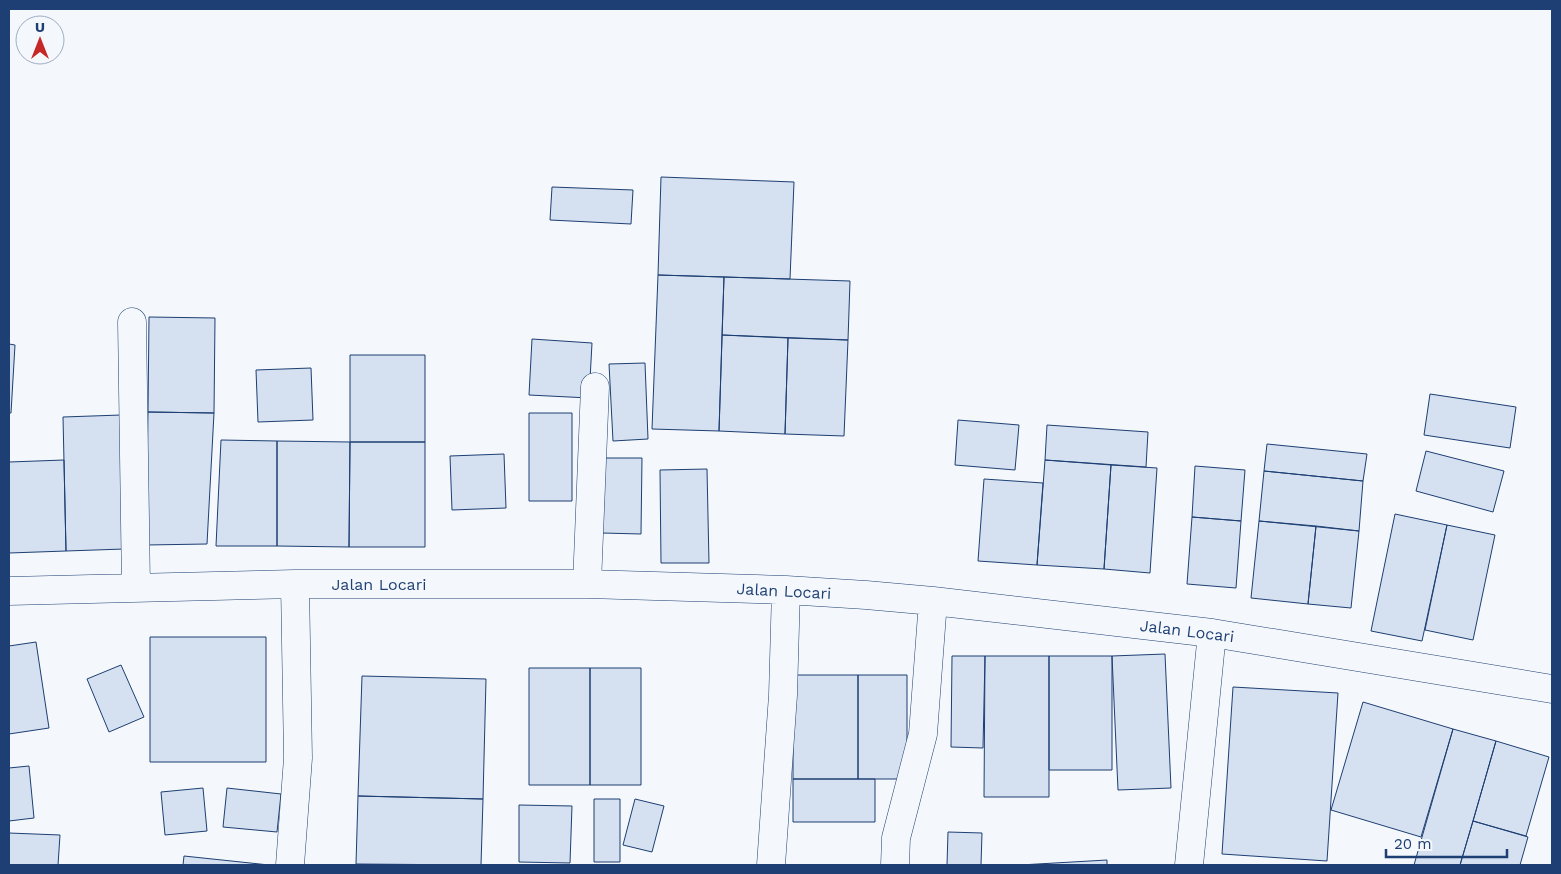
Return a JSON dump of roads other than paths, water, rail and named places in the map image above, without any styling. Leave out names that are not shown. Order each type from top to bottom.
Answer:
[{"type":"street","points":[[132,322],[136,587]]},
{"type":"street","points":[[587,584],[595,387]]},
{"type":"street","points":[[290,865],[298,758],[295,584]]},
{"type":"street","name":"Jalan Locari","points":[[9,591],[295,584],[587,584],[786,590],[866,595],[1212,633],[1552,689]]},
{"type":"street","points":[[771,865],[783,695],[786,590]]},
{"type":"street","points":[[895,865],[896,838],[923,734],[933,601]]},
{"type":"street","points":[[1189,865],[1212,633]]}]
